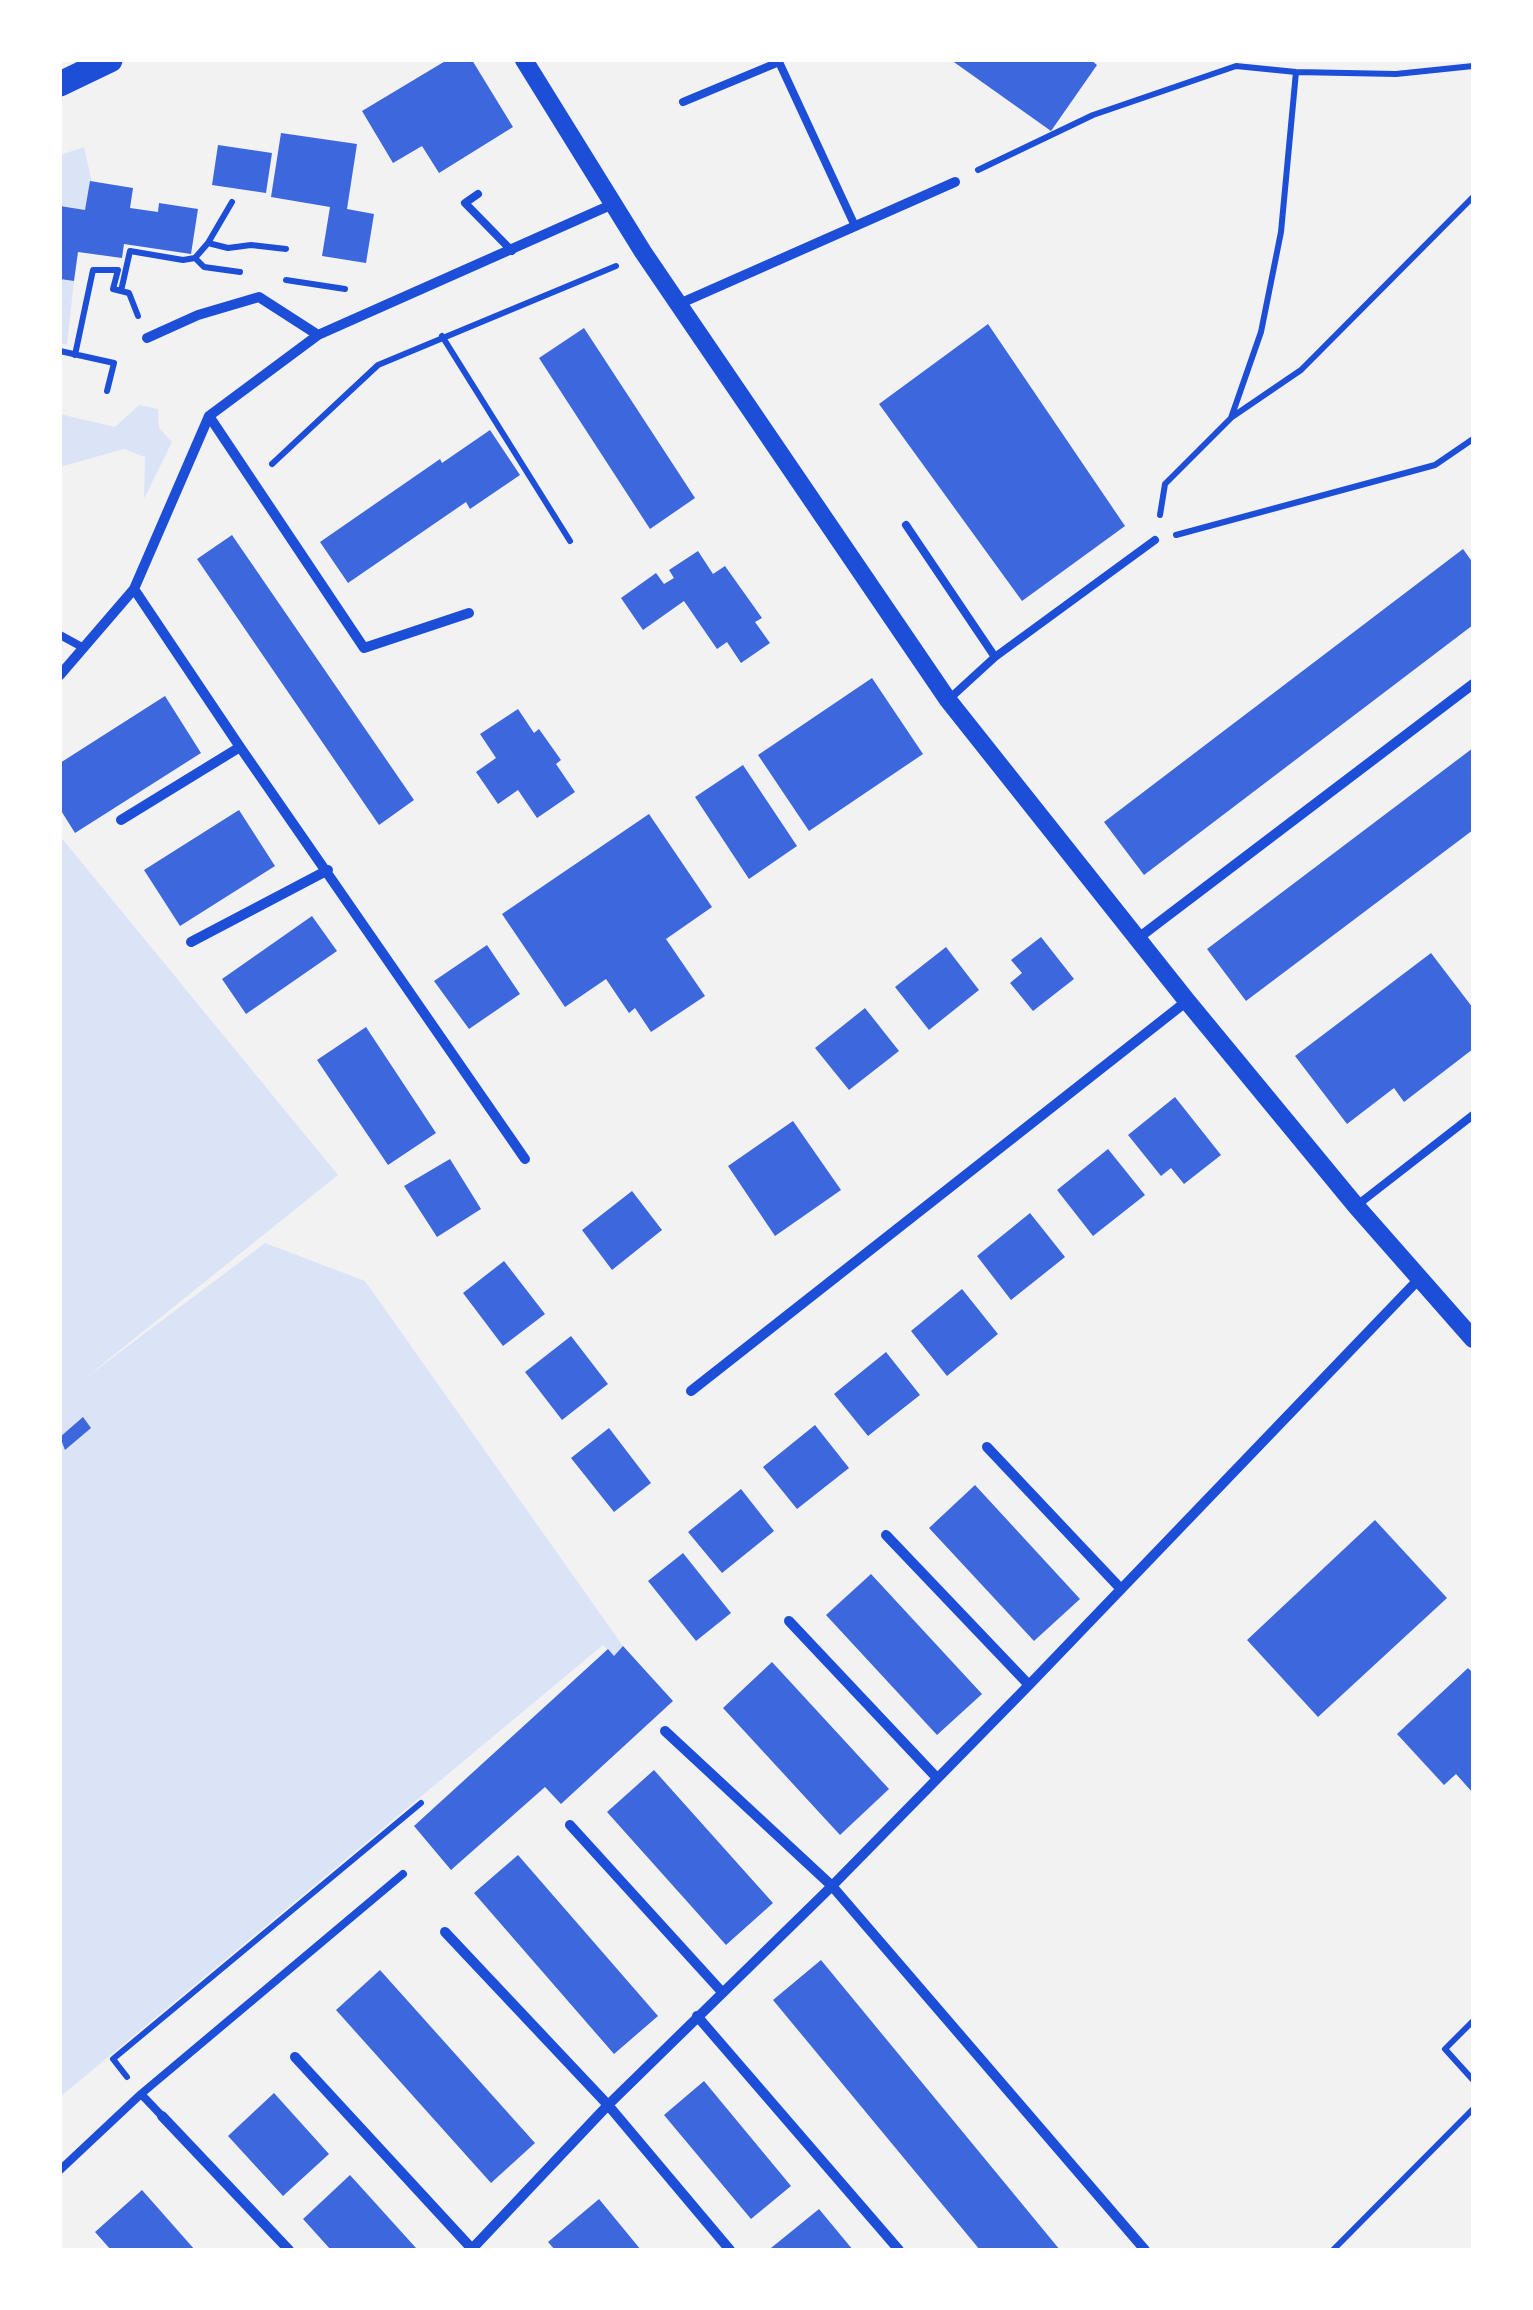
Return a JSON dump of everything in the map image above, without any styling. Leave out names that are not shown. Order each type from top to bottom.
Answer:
[{"type":"main road","points":[[60,84],[110,60]]},
{"type":"street","points":[[524,60],[586,154],[612,204],[948,700],[1187,1000],[1356,1206],[1473,1340]]},
{"type":"street","points":[[679,304],[955,182]]},
{"type":"street","points":[[60,675],[134,589],[209,416],[318,335],[612,204]]},
{"type":"street","points":[[147,338],[198,315],[258,296],[318,335]]},
{"type":"street","points":[[209,416],[364,648],[470,614]]},
{"type":"street","points":[[134,589],[526,1158]]},
{"type":"street","points":[[1137,939],[1473,684]]},
{"type":"street","points":[[121,820],[240,747]]},
{"type":"street","points":[[192,942],[328,870]]},
{"type":"street","points":[[691,1391],[1187,1000]]},
{"type":"street","points":[[294,2057],[472,2250],[608,2105],[832,1886],[1420,1279]]},
{"type":"street","points":[[987,1448],[1121,1589]]},
{"type":"street","points":[[886,1535],[1029,1684]]},
{"type":"street","points":[[789,1621],[937,1778]]},
{"type":"street","points":[[666,1731],[832,1886],[1146,2250]]},
{"type":"street","points":[[570,1825],[722,1992]]},
{"type":"street","points":[[444,1932],[608,2105],[730,2250]]},
{"type":"street","points":[[697,2016],[899,2250]]},
{"type":"street","points":[[162,2116],[289,2250]]},
{"type":"lane","points":[[683,102],[779,62],[855,226]]},
{"type":"lane","points":[[478,194],[465,203],[512,251]]},
{"type":"lane","points":[[906,524],[995,657]]},
{"type":"lane","points":[[948,700],[995,657],[1155,540]]},
{"type":"lane","points":[[60,635],[82,647]]},
{"type":"lane","points":[[1356,1206],[1473,1115]]},
{"type":"lane","points":[[60,2170],[141,2094],[403,1874]]},
{"type":"lane","points":[[141,2094],[162,2116]]},
{"type":"path","points":[[955,182],[1093,115],[1236,66],[1396,74],[1473,66]]},
{"type":"path","points":[[1231,418],[1260,332],[1281,232],[1296,72]]},
{"type":"path","points":[[1473,197],[1301,370],[1231,418],[1165,484],[1155,540],[1435,465],[1473,439]]},
{"type":"path","points":[[75,355],[93,270],[118,270],[113,289],[125,292],[130,251],[183,260],[195,258],[232,202]]},
{"type":"path","points":[[208,242],[228,248],[251,245],[286,249]]},
{"type":"path","points":[[253,482],[378,365],[600,275]]},
{"type":"path","points":[[442,336],[570,542]]},
{"type":"path","points":[[60,351],[114,363],[108,391]]},
{"type":"path","points":[[113,2059],[421,1803]]},
{"type":"path","points":[[1473,2021],[1445,2049],[1473,2080]]},
{"type":"path","points":[[1333,2250],[1473,2110]]},
{"type":"shaded area","points":[[84,147],[92,182],[85,210],[60,206],[60,155]]},
{"type":"shaded area","points":[[60,279],[74,281],[67,345],[60,343]]},
{"type":"shaded area","points":[[139,405],[158,409],[159,428],[172,442],[144,499],[145,457],[124,449],[60,467],[60,414],[115,427]]},
{"type":"shaded area","points":[[60,836],[338,1175],[84,1379],[265,1243],[365,1281],[623,1646],[614,1656],[603,1645],[60,2097]]},
{"type":"building","points":[[447,60],[472,60],[513,127],[439,173],[422,146],[393,163],[362,111]]},
{"type":"building","points":[[951,60],[1091,60],[1097,65],[1051,131]]},
{"type":"building","points":[[281,133],[357,144],[347,209],[374,214],[366,263],[322,256],[330,207],[271,197]]},
{"type":"building","points":[[218,145],[272,153],[266,193],[212,185]]},
{"type":"building","points":[[90,181],[133,188],[130,208],[158,212],[159,203],[198,209],[191,254],[124,244],[122,258],[78,252],[74,281],[60,279],[60,206],[85,210]]},
{"type":"building","points":[[988,324],[1125,526],[1022,601],[879,404]]},
{"type":"building","points":[[584,328],[695,498],[650,529],[539,358]]},
{"type":"building","points":[[490,430],[520,475],[470,509],[466,502],[348,583],[320,542],[440,459],[442,463]]},
{"type":"building","points":[[232,535],[414,800],[379,825],[197,559]]},
{"type":"building","points":[[1463,549],[1473,563],[1473,625],[1144,875],[1104,822]]},
{"type":"building","points":[[698,551],[713,574],[725,566],[762,618],[755,622],[770,643],[741,663],[727,642],[717,649],[684,601],[643,630],[621,598],[656,573],[664,584],[674,578],[669,570]]},
{"type":"building","points":[[872,678],[923,754],[809,831],[758,755]]},
{"type":"building","points":[[165,696],[201,753],[75,833],[60,809],[60,763]]},
{"type":"building","points":[[518,709],[534,733],[539,729],[561,760],[556,764],[575,792],[537,818],[518,790],[498,804],[476,772],[496,758],[480,734]]},
{"type":"building","points":[[1473,748],[1473,830],[1246,1001],[1207,949]]},
{"type":"building","points":[[743,765],[797,846],[749,879],[695,797]]},
{"type":"building","points":[[239,810],[275,866],[180,926],[144,870]]},
{"type":"building","points":[[649,814],[712,907],[666,939],[705,996],[651,1032],[635,1008],[629,1013],[606,979],[565,1007],[502,914]]},
{"type":"building","points":[[312,916],[337,951],[246,1014],[222,979]]},
{"type":"building","points":[[1041,937],[1074,979],[1033,1011],[1010,983],[1022,973],[1011,960]]},
{"type":"building","points":[[487,945],[520,994],[469,1029],[434,981]]},
{"type":"building","points":[[946,947],[979,990],[929,1030],[895,987]]},
{"type":"building","points":[[1431,953],[1473,1008],[1473,1049],[1404,1102],[1394,1088],[1347,1124],[1295,1056]]},
{"type":"building","points":[[865,1008],[899,1051],[849,1090],[815,1048]]},
{"type":"building","points":[[366,1027],[436,1133],[388,1165],[317,1060]]},
{"type":"building","points":[[1175,1097],[1221,1155],[1184,1184],[1171,1168],[1161,1176],[1128,1135]]},
{"type":"building","points":[[793,1121],[841,1190],[775,1236],[728,1166]]},
{"type":"building","points":[[1108,1149],[1145,1195],[1093,1236],[1057,1190]]},
{"type":"building","points":[[450,1159],[481,1209],[437,1237],[404,1186]]},
{"type":"building","points":[[632,1191],[662,1230],[612,1270],[582,1230]]},
{"type":"building","points":[[1030,1213],[1065,1257],[1011,1300],[977,1256]]},
{"type":"building","points":[[504,1261],[545,1314],[503,1346],[463,1293]]},
{"type":"building","points":[[962,1289],[998,1334],[947,1376],[911,1331]]},
{"type":"building","points":[[571,1336],[608,1384],[562,1420],[525,1372]]},
{"type":"building","points":[[886,1352],[920,1395],[868,1436],[834,1394]]},
{"type":"building","points":[[83,1417],[91,1428],[65,1450],[60,1437]]},
{"type":"building","points":[[815,1425],[849,1468],[797,1509],[763,1467]]},
{"type":"building","points":[[609,1428],[651,1483],[614,1512],[571,1458]]},
{"type":"building","points":[[975,1485],[1080,1599],[1034,1641],[929,1528]]},
{"type":"building","points":[[741,1489],[774,1531],[722,1573],[688,1532]]},
{"type":"building","points":[[1375,1520],[1447,1598],[1318,1717],[1247,1640]]},
{"type":"building","points":[[683,1553],[731,1613],[696,1641],[648,1581]]},
{"type":"building","points":[[871,1574],[982,1694],[937,1735],[826,1615]]},
{"type":"building","points":[[623,1646],[673,1701],[561,1804],[545,1787],[451,1870],[414,1826],[608,1649],[614,1656]]},
{"type":"building","points":[[772,1662],[889,1789],[840,1835],[723,1708]]},
{"type":"building","points":[[1468,1668],[1473,1673],[1473,1793],[1456,1774],[1444,1785],[1397,1734]]},
{"type":"building","points":[[654,1770],[773,1903],[726,1945],[607,1812]]},
{"type":"building","points":[[518,1855],[658,2016],[614,2054],[474,1893]]},
{"type":"building","points":[[821,1960],[1060,2250],[980,2250],[773,2000]]},
{"type":"building","points":[[380,1970],[535,2143],[491,2183],[336,2010]]},
{"type":"building","points":[[704,2081],[791,2186],[751,2219],[664,2115]]},
{"type":"building","points":[[274,2093],[329,2154],[283,2196],[228,2136]]},
{"type":"building","points":[[350,2175],[414,2250],[331,2250],[303,2219]]},
{"type":"building","points":[[142,2190],[195,2250],[111,2250],[95,2232]]},
{"type":"building","points":[[599,2199],[641,2250],[555,2250],[548,2242]]},
{"type":"building","points":[[819,2209],[853,2250],[771,2248]]}]
